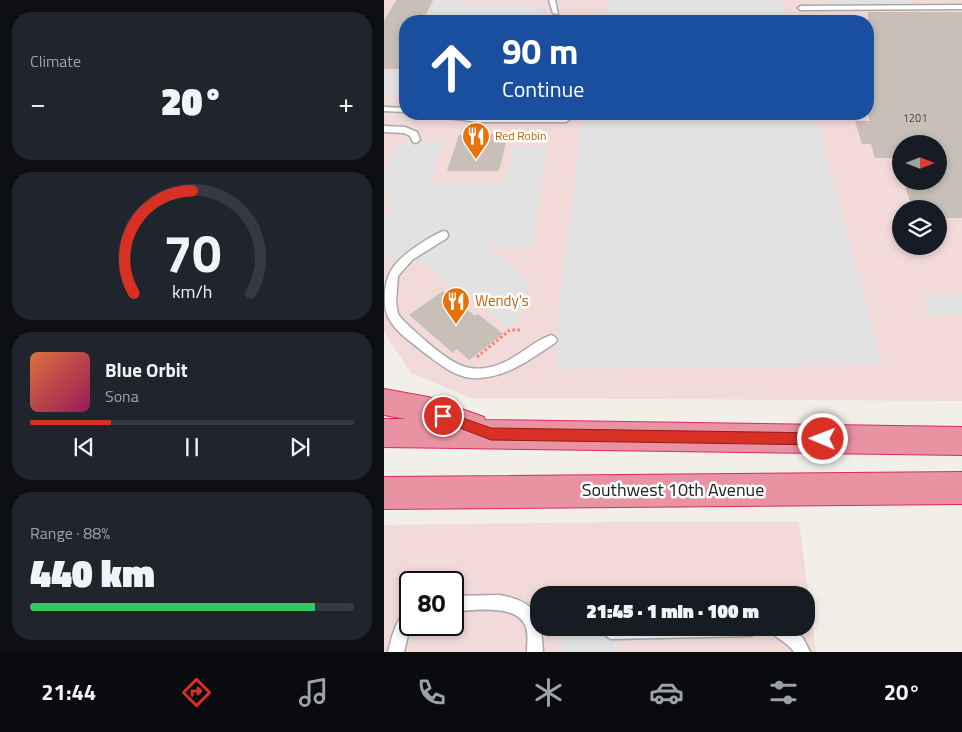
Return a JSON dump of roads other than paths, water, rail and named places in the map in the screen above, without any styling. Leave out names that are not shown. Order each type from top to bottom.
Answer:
[{"type":"highway","points":[[384,402],[428,410],[491,434]]},
{"type":"highway","points":[[384,433],[962,441]]},
{"type":"highway","name":"Southwest 10th Avenue","points":[[384,493],[962,488]]},
{"type":"lane","points":[[552,0],[556,13]]},
{"type":"lane","points":[[800,8],[962,7]]},
{"type":"lane","points":[[384,109],[399,110]]},
{"type":"lane","points":[[384,129],[405,130],[414,134],[416,140]]},
{"type":"lane","points":[[443,235],[416,252],[393,275],[390,285],[393,315],[402,327],[450,364],[459,370],[472,374],[499,370],[551,340]]},
{"type":"lane","points":[[464,604],[508,603],[519,606],[527,612],[534,622],[537,635],[535,652]]},
{"type":"lane","points":[[396,652],[400,636]]},
{"type":"lane","points":[[789,636],[794,639],[802,652]]},
{"type":"place","name":"Red Robin","points":[[476,160]]},
{"type":"place","name":"Wendy's","points":[[456,325]]}]
